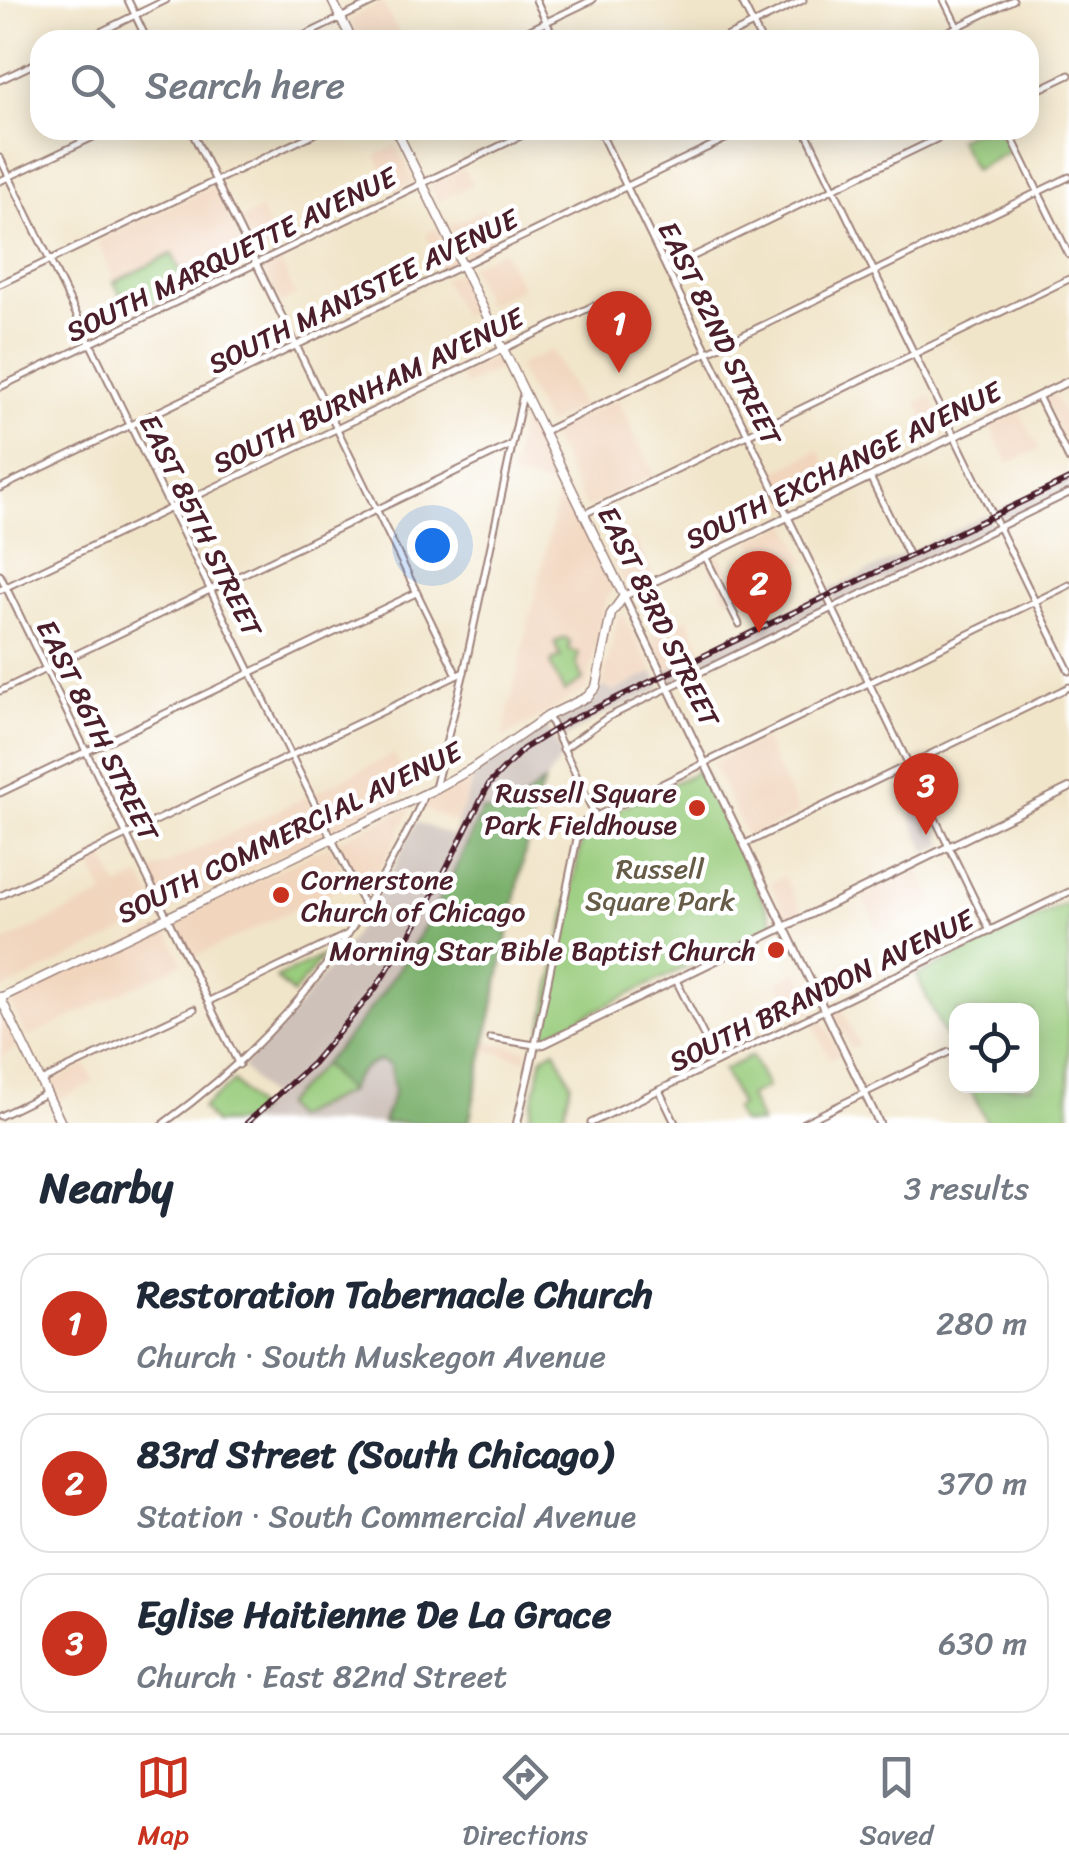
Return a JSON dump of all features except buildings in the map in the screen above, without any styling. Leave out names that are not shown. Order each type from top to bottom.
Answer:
[{"type":"main road","points":[[332,0],[347,30]]},
{"type":"main road","name":"EAST 83RD STREET","points":[[401,140],[624,596]]},
{"type":"main road","name":"SOUTH COMMERCIAL AVENUE","points":[[0,998],[424,794],[471,769],[548,716],[591,694],[611,614],[624,596]]},
{"type":"main road","points":[[0,998],[62,1123]]},
{"type":"street","points":[[128,0],[142,30]]},
{"type":"street","points":[[104,30],[166,0]]},
{"type":"street","points":[[316,30],[378,0]]},
{"type":"street","points":[[536,0],[550,30]]},
{"type":"street","points":[[530,30],[592,0]]},
{"type":"street","points":[[741,0],[756,30]]},
{"type":"street","points":[[741,30],[803,0]]},
{"type":"street","points":[[944,0],[959,30]]},
{"type":"street","points":[[952,30],[1013,0]]},
{"type":"street","points":[[0,80],[30,66]]},
{"type":"street","points":[[1039,89],[1069,75]]},
{"type":"street","points":[[0,182],[87,140]]},
{"type":"street","points":[[196,140],[461,674]]},
{"type":"street","points":[[0,284],[301,140]]},
{"type":"street","name":"SOUTH MARQUETTE AVENUE","points":[[0,387],[512,140]]},
{"type":"street","name":"EAST 82ND STREET","points":[[604,140],[990,930]]},
{"type":"street","name":"SOUTH MANISTEE AVENUE","points":[[0,488],[723,140]]},
{"type":"street","points":[[810,140],[1069,671]]},
{"type":"street","points":[[667,269],[934,140]]},
{"type":"street","points":[[1013,140],[1069,255]]},
{"type":"street","name":"EAST 85TH STREET","points":[[0,158],[366,909]]},
{"type":"street","points":[[543,432],[1069,177]]},
{"type":"street","points":[[584,514],[1069,279]]},
{"type":"street","name":"SOUTH BURNHAM AVENUE","points":[[3,589],[592,306]]},
{"type":"street","name":"SOUTH EXCHANGE AVENUE","points":[[624,596],[1069,381]]},
{"type":"street","points":[[435,788],[523,391]]},
{"type":"street","points":[[1038,396],[1069,458]]},
{"type":"street","points":[[0,691],[511,446]]},
{"type":"street","points":[[870,477],[908,554]]},
{"type":"street","points":[[563,748],[600,722],[1069,492]]},
{"type":"street","points":[[706,556],[738,624]]},
{"type":"street","name":"EAST 86TH STREET","points":[[0,575],[3,589],[46,669],[238,1066]]},
{"type":"street","points":[[517,1123],[580,824],[1069,585]]},
{"type":"street","points":[[0,793],[417,592]]},
{"type":"street","name":"EAST 83RD STREET","points":[[624,596],[879,1123]]},
{"type":"street","points":[[0,896],[461,674]]},
{"type":"street","points":[[744,844],[1069,687]]},
{"type":"street","points":[[548,716],[596,816]]},
{"type":"street","points":[[490,1038],[544,1044],[1069,788]]},
{"type":"street","points":[[164,1123],[238,1066],[296,1006],[366,909],[424,794]]},
{"type":"street","name":"SOUTH BRANDON AVENUE","points":[[591,1123],[1069,892]]},
{"type":"street","points":[[208,1002],[351,932]]},
{"type":"street","points":[[676,980],[717,1062]]},
{"type":"street","points":[[41,1082],[194,1009]]},
{"type":"street","points":[[803,1123],[949,1052]]},
{"type":"street","points":[[660,1090],[675,1123]]},
{"type":"street","points":[[0,1116],[47,1093]]},
{"type":"shaded area","points":[[383,2],[397,30],[353,30],[348,19]]},
{"type":"shaded area","points":[[396,145],[414,182],[393,192],[376,155]]},
{"type":"shaded area","points":[[464,168],[472,185],[438,202],[429,185]]},
{"type":"shaded area","points":[[213,186],[250,261],[130,319],[98,241]]},
{"type":"shaded area","points":[[483,209],[500,243],[466,260],[449,226]]},
{"type":"shaded area","points":[[261,210],[279,247],[257,257],[240,220]]},
{"type":"shaded area","points":[[436,228],[454,264],[443,270],[425,233]]},
{"type":"shaded area","points":[[503,250],[522,288],[487,305],[469,266]]},
{"type":"shaded area","points":[[278,257],[296,295],[280,303],[261,265]]},
{"type":"shaded area","points":[[458,272],[476,310],[462,317],[443,279]]},
{"type":"shaded area","points":[[552,350],[582,407],[546,425],[517,366]]},
{"type":"shaded area","points":[[498,355],[504,367],[465,385],[460,374]]},
{"type":"shaded area","points":[[1054,394],[1069,425],[1069,435],[1063,438],[1044,399]]},
{"type":"shaded area","points":[[931,397],[948,432],[935,439],[917,403]]},
{"type":"shaded area","points":[[617,399],[654,475],[586,508],[549,432]]},
{"type":"shaded area","points":[[1020,411],[1039,449],[1008,464],[990,426]]},
{"type":"shaded area","points":[[527,416],[613,590],[606,598],[587,689],[502,739],[560,487],[510,477],[521,420]]},
{"type":"shaded area","points":[[819,450],[837,487],[789,510],[772,473]]},
{"type":"shaded area","points":[[1069,476],[1069,490],[1001,524],[995,511]]},
{"type":"shaded area","points":[[988,514],[994,527],[835,604],[829,590]]},
{"type":"shaded area","points":[[788,524],[806,561],[769,578],[751,541]]},
{"type":"shaded area","points":[[635,539],[652,574],[626,587],[608,552]]},
{"type":"shaded area","points":[[721,556],[738,593],[726,599],[708,562]]},
{"type":"shaded area","points":[[822,594],[828,607],[672,683],[666,671]]},
{"type":"shaded area","points":[[622,614],[654,672],[613,692],[603,686],[617,618]]},
{"type":"shaded area","points":[[687,618],[704,652],[666,671],[649,636]]},
{"type":"shaded area","points":[[654,672],[659,690],[562,737],[555,721],[595,700],[603,686],[613,692]]},
{"type":"shaded area","points":[[547,726],[563,756],[535,803],[469,1123],[244,1123],[270,1098],[242,1067],[284,1025],[348,944],[416,822],[452,836],[473,782],[472,775]]},
{"type":"shaded area","points":[[763,738],[799,813],[748,838],[712,763]]},
{"type":"shaded area","points":[[394,754],[414,792],[333,831],[314,793]]},
{"type":"shaded area","points":[[472,775],[473,782],[457,823],[422,808],[428,798]]},
{"type":"shaded area","points":[[307,796],[325,834],[167,911],[148,873]]},
{"type":"shaded area","points":[[413,805],[365,899],[338,841]]},
{"type":"shaded area","points":[[926,807],[944,844],[927,853],[909,815]]},
{"type":"shaded area","points":[[330,845],[349,883],[191,959],[172,921]]},
{"type":"shaded area","points":[[101,851],[118,887],[141,876],[160,914],[4,989],[0,981],[0,944],[104,894],[87,858]]},
{"type":"shaded area","points":[[918,868],[936,904],[879,932],[862,895]]},
{"type":"shaded area","points":[[784,876],[803,913],[788,921],[770,883]]},
{"type":"shaded area","points":[[165,925],[183,963],[27,1038],[9,1000]]},
{"type":"shaded area","points":[[799,971],[818,1009],[797,1019],[778,981]]},
{"type":"shaded area","points":[[842,1008],[859,1045],[851,1049],[833,1012]]},
{"type":"shaded area","points":[[0,1011],[18,1048],[0,1057]]},
{"type":"shaded area","points":[[821,1016],[839,1054],[830,1059],[812,1021]]},
{"type":"shaded area","points":[[486,1041],[528,1050],[526,1060],[484,1050]]},
{"type":"shaded area","points":[[86,1065],[94,1082],[57,1101],[49,1083]]},
{"type":"green space","points":[[959,140],[1005,140],[1010,151],[974,170]]},
{"type":"green space","points":[[172,254],[187,285],[130,314],[114,282]]},
{"type":"green space","points":[[566,638],[569,650],[579,653],[576,663],[583,680],[564,692],[551,666],[552,661],[561,657],[554,642]]},
{"type":"green space","name":"Russell Square Park","points":[[703,772],[774,924],[544,1036],[542,1028],[585,825]]},
{"type":"green space","points":[[545,781],[535,803],[469,1123],[383,1123],[394,1091],[390,1065],[380,1060],[369,1066],[357,1076],[348,1092],[323,1064],[394,976],[433,912],[482,810],[505,815]]},
{"type":"green space","points":[[1069,902],[1069,1123],[987,1123],[972,1093],[1039,1093],[1039,1003],[949,1003],[949,1045],[917,976]]},
{"type":"green space","points":[[324,955],[293,994],[276,978]]},
{"type":"green space","points":[[555,1050],[571,1082],[562,1123],[528,1123],[543,1056]]},
{"type":"green space","points":[[752,1056],[767,1087],[749,1096],[761,1123],[741,1123],[734,1109],[740,1105],[723,1070]]},
{"type":"green space","points":[[323,1064],[348,1092],[293,1118],[283,1105]]},
{"type":"green space","points":[[234,1081],[258,1110],[245,1122],[214,1123],[202,1108]]},
{"type":"railway","points":[[247,1123],[313,1063],[375,989],[424,912],[489,784],[523,749],[567,722],[1069,479]]},
{"type":"place","name":"Restoration Tabernacle Church","points":[[619,373]]},
{"type":"place","name":"83rd Street (South Chicago)","points":[[759,633]]},
{"type":"place","name":"Russell Square Park Fieldhouse","points":[[697,808]]},
{"type":"place","name":"Eglise Haitienne De La Grace","points":[[926,835]]},
{"type":"place","name":"Cornerstone Church of Chicago","points":[[281,895]]},
{"type":"place","name":"Morning Star Bible Baptist Church","points":[[776,950]]}]
